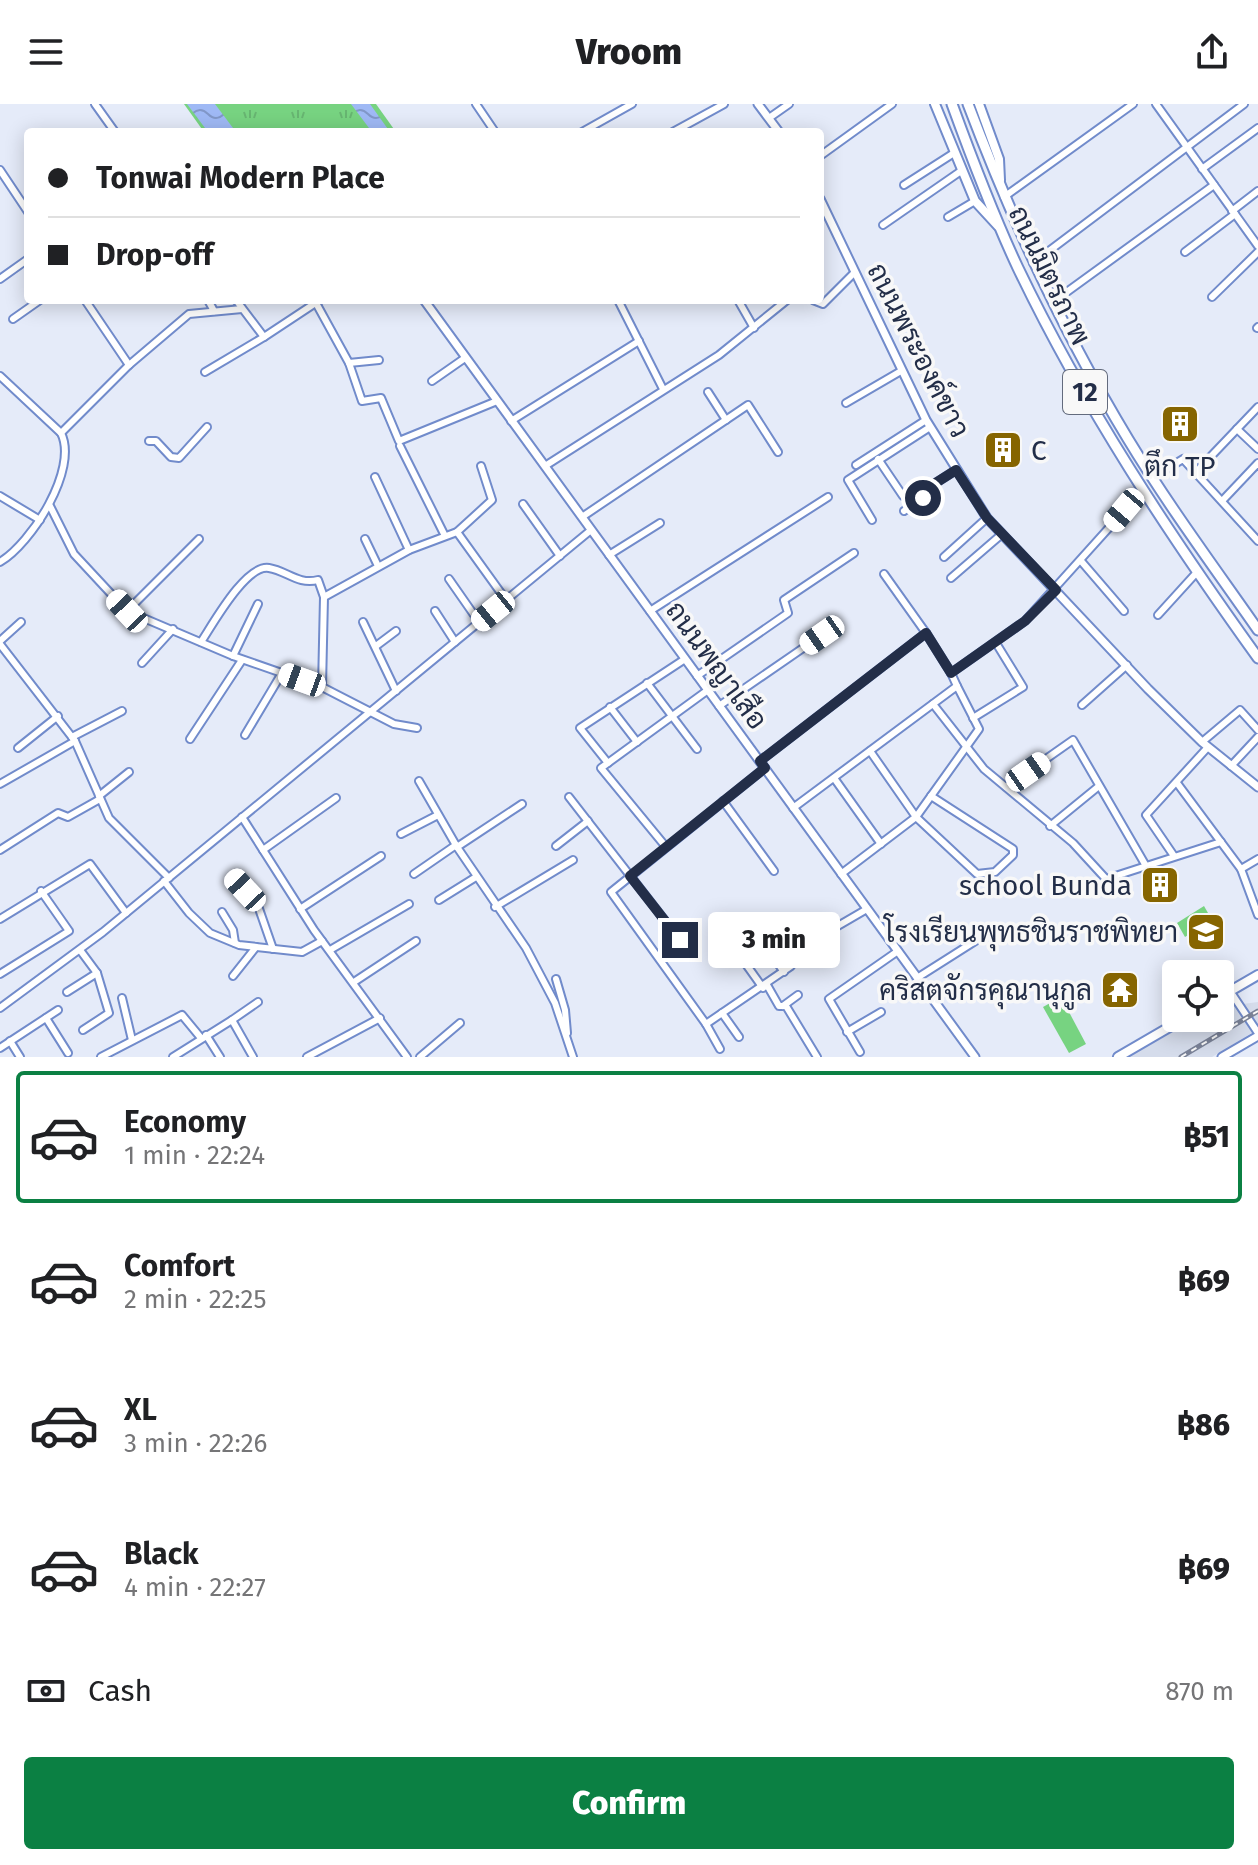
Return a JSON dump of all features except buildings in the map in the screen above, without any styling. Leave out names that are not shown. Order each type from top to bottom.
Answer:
[{"type":"main road","points":[[935,104],[975,201],[1001,230]]},
{"type":"main road","name":"ถนนมิตรภาพ","points":[[952,104],[1001,230],[1046,323],[1143,490],[1258,657]]},
{"type":"main road","name":"ถนนมิตรภาพ","points":[[968,104],[1002,192],[1053,302],[1152,478],[1258,630]]},
{"type":"main road","points":[[979,104],[999,159],[1002,192]]},
{"type":"main road","points":[[1234,989],[1258,975]]},
{"type":"main road","points":[[1118,1057],[1162,1031]]},
{"type":"street","points":[[95,104],[112,128]]},
{"type":"street","points":[[476,104],[492,128]]},
{"type":"street","points":[[589,128],[632,104]]},
{"type":"street","points":[[680,128],[724,104]]},
{"type":"street","points":[[758,104],[775,128]]},
{"type":"street","points":[[769,118],[789,104]]},
{"type":"street","points":[[824,153],[892,104]]},
{"type":"street","points":[[1002,192],[1133,104]]},
{"type":"street","points":[[1156,104],[1258,249],[1212,297]]},
{"type":"street","points":[[1033,263],[1244,104]]},
{"type":"street","points":[[1202,169],[1258,128]]},
{"type":"street","points":[[904,185],[954,153]]},
{"type":"street","points":[[0,170],[24,206]]},
{"type":"street","points":[[883,225],[961,171]]},
{"type":"street","points":[[1053,302],[1214,185]]},
{"type":"street","points":[[1185,252],[1258,191]]},
{"type":"street","points":[[948,217],[975,201]]},
{"type":"street","name":"ถนนพระองค์ขาว","points":[[824,208],[928,423],[987,518],[1205,745],[1258,787]]},
{"type":"street","points":[[1251,236],[1258,231]]},
{"type":"street","points":[[0,279],[24,262]]},
{"type":"street","points":[[824,303],[854,273]]},
{"type":"street","points":[[13,319],[34,304]]},
{"type":"street","points":[[88,304],[129,365]]},
{"type":"street","points":[[210,304],[214,311]]},
{"type":"street","points":[[239,304],[264,337]]},
{"type":"street","points":[[205,372],[315,304]]},
{"type":"street","points":[[319,304],[349,363],[362,401],[381,398],[399,441],[497,401]]},
{"type":"street","name":"ถนนพญาเสือ","points":[[427,304],[975,1057]]},
{"type":"street","points":[[620,304],[663,389]]},
{"type":"street","points":[[740,304],[754,328]]},
{"type":"street","points":[[545,466],[719,355],[782,304]]},
{"type":"street","points":[[61,433],[129,365],[189,314],[242,309]]},
{"type":"street","points":[[511,421],[639,341]]},
{"type":"street","points":[[432,381],[465,358]]},
{"type":"street","points":[[349,363],[379,360]]},
{"type":"street","points":[[846,403],[901,371]]},
{"type":"street","points":[[0,376],[61,433],[66,454],[50,506],[17,552],[0,562]]},
{"type":"street","points":[[708,392],[726,420]]},
{"type":"street","points":[[582,517],[748,405],[778,452]]},
{"type":"street","points":[[1196,472],[1258,407]]},
{"type":"street","points":[[872,520],[847,482],[928,423]]},
{"type":"street","points":[[856,465],[928,423]]},
{"type":"street","points":[[149,441],[156,441],[174,459],[179,458],[207,427]]},
{"type":"street","points":[[1237,429],[1258,449]]},
{"type":"street","points":[[400,446],[445,536]]},
{"type":"street","points":[[878,459],[903,496]]},
{"type":"street","points":[[1152,478],[1183,459],[1258,541]]},
{"type":"street","points":[[1222,501],[1258,463]]},
{"type":"street","points":[[324,597],[409,550],[457,532],[492,500],[481,466]]},
{"type":"street","points":[[904,511],[923,498],[923,491],[956,470]]},
{"type":"street","points":[[375,477],[409,550]]},
{"type":"street","points":[[951,673],[996,643],[1056,590],[1143,490]]},
{"type":"street","points":[[0,496],[40,520]]},
{"type":"street","points":[[650,611],[828,497]]},
{"type":"street","points":[[523,504],[560,556]]},
{"type":"street","points":[[50,506],[74,554],[127,611],[242,660],[322,687],[394,724],[417,728]]},
{"type":"street","points":[[944,557],[987,518]]},
{"type":"street","points":[[609,555],[660,523]]},
{"type":"street","points":[[0,1008],[126,913],[591,530]]},
{"type":"street","points":[[457,532],[506,600]]},
{"type":"street","points":[[951,578],[1002,534]]},
{"type":"street","points":[[127,611],[199,539]]},
{"type":"street","points":[[365,539],[378,566]]},
{"type":"street","points":[[697,676],[788,613],[784,600],[854,553]]},
{"type":"street","points":[[1081,561],[1124,611]]},
{"type":"street","points":[[201,642],[242,583],[257,570],[272,569],[300,581],[318,580]]},
{"type":"street","points":[[315,569],[324,597],[322,687]]},
{"type":"street","points":[[1158,615],[1198,571]]},
{"type":"street","points":[[841,874],[916,817],[979,729],[951,673],[884,574]]},
{"type":"street","points":[[449,579],[479,622]]},
{"type":"street","points":[[233,656],[258,604]]},
{"type":"street","points":[[435,611],[455,642]]},
{"type":"street","points":[[21,622],[0,643],[74,739],[109,818],[166,879],[189,913],[210,933],[235,943],[302,952],[322,941]]},
{"type":"street","points":[[363,622],[396,691]]},
{"type":"street","points":[[142,663],[173,629]]},
{"type":"street","points":[[376,646],[396,631]]},
{"type":"street","points":[[720,1049],[706,1024],[611,892],[926,633]]},
{"type":"street","points":[[719,706],[822,635]]},
{"type":"street","points":[[973,718],[1023,687],[996,643]]},
{"type":"street","points":[[0,663],[9,654]]},
{"type":"street","points":[[608,763],[580,728],[685,659]]},
{"type":"street","points":[[190,739],[242,660]]},
{"type":"street","points":[[1082,705],[1127,665]]},
{"type":"street","points":[[245,735],[282,673]]},
{"type":"street","points":[[647,683],[697,749]]},
{"type":"street","points":[[793,808],[957,686]]},
{"type":"street","points":[[666,847],[601,768],[708,690]]},
{"type":"street","points":[[933,704],[984,769],[1094,862],[1106,879],[1221,842]]},
{"type":"street","points":[[610,707],[637,742]]},
{"type":"street","points":[[1174,856],[1146,815],[1177,783],[1205,745],[1240,710],[1258,730]]},
{"type":"street","points":[[0,784],[122,711]]},
{"type":"street","points":[[18,748],[58,716]]},
{"type":"street","points":[[1231,766],[1258,737]]},
{"type":"street","points":[[1006,787],[1073,740],[1146,866]]},
{"type":"street","points":[[870,751],[916,817],[980,875],[995,872],[1013,855],[1013,849],[931,796]]},
{"type":"street","points":[[0,850],[58,813],[68,817],[100,797],[129,772]]},
{"type":"street","points":[[834,778],[881,844]]},
{"type":"street","points":[[419,781],[495,907],[526,948],[555,1003],[573,1057]]},
{"type":"street","points":[[1177,783],[1241,869],[1258,915]]},
{"type":"street","points":[[1050,826],[1099,786]]},
{"type":"street","points":[[569,797],[680,940]]},
{"type":"street","points":[[263,850],[336,798]]},
{"type":"street","points":[[723,801],[774,871]]},
{"type":"street","points":[[414,874],[522,804]]},
{"type":"street","points":[[401,834],[438,815]]},
{"type":"street","points":[[242,817],[300,909],[407,1057]]},
{"type":"street","points":[[556,846],[588,821]]},
{"type":"street","points":[[86,853],[90,864],[126,913]]},
{"type":"street","points":[[300,909],[381,856]]},
{"type":"street","points":[[1241,869],[1258,859]]},
{"type":"street","points":[[495,907],[573,860]]},
{"type":"street","points":[[0,919],[41,891],[90,864]]},
{"type":"street","points":[[233,877],[257,903],[273,949]]},
{"type":"street","points":[[439,900],[476,877]]},
{"type":"street","points":[[0,974],[69,931],[41,891]]},
{"type":"street","points":[[330,950],[409,904]]},
{"type":"street","points":[[812,941],[867,909]]},
{"type":"street","points":[[222,912],[233,930],[235,943]]},
{"type":"street","points":[[750,924],[784,972]]},
{"type":"street","points":[[917,978],[980,938]]},
{"type":"street","points":[[728,939],[779,1006],[783,1006],[817,1057]]},
{"type":"street","points":[[354,982],[416,941]]},
{"type":"street","points":[[233,976],[256,947]]},
{"type":"street","points":[[80,950],[97,973],[109,1013],[83,1030]]},
{"type":"street","points":[[860,1052],[829,1002],[830,997],[898,951]]},
{"type":"street","points":[[706,1024],[791,966]]},
{"type":"street","points":[[67,992],[97,973]]},
{"type":"street","points":[[556,979],[567,1020],[566,1037]]},
{"type":"street","points":[[783,1006],[798,995]]},
{"type":"street","points":[[1222,1057],[1258,1034],[1234,997]]},
{"type":"street","points":[[122,998],[132,1040]]},
{"type":"street","points":[[173,1057],[258,1002]]},
{"type":"street","points":[[0,1048],[58,1010]]},
{"type":"street","points":[[847,1032],[881,1012]]},
{"type":"street","points":[[722,1013],[739,1037]]},
{"type":"street","points":[[101,1057],[182,1015],[220,1057]]},
{"type":"street","points":[[46,1018],[68,1053]]},
{"type":"street","points":[[307,1057],[380,1018]]},
{"type":"street","points":[[232,1020],[253,1057]]},
{"type":"street","points":[[420,1057],[460,1023]]},
{"type":"street","points":[[10,1041],[20,1057]]},
{"type":"shaded area","points":[[1258,1002],[1258,1029],[1212,1057],[1128,1057],[1173,1032],[1234,1032],[1234,1005]]},
{"type":"green space","points":[[184,104],[376,104],[393,128],[201,128]]},
{"type":"green space","points":[[1204,906],[1212,920],[1185,937],[1177,923]]},
{"type":"green space","points":[[1061,997],[1086,1044],[1069,1053],[1043,1007]]},
{"type":"water","points":[[187,104],[215,104],[233,128],[205,128]]},
{"type":"water","points":[[351,104],[370,104],[387,128],[369,128]]},
{"type":"railway","points":[[1181,1057],[1258,1011]]},
{"type":"place","name":"ตึก TP","points":[[1180,424]]},
{"type":"place","name":"C","points":[[1003,450]]},
{"type":"place","name":"school Bunda","points":[[1160,885]]},
{"type":"place","name":"โรงเรียนพุทธชินราชพิทยา","points":[[1206,932]]},
{"type":"place","name":"คริสตจักรคุณานุกูล","points":[[1120,990]]},
{"type":"route","points":[[680,940],[630,876],[702,815],[765,768],[760,761],[926,633],[951,673],[1025,621],[1056,590],[987,518],[956,470],[923,491],[923,498]]}]
